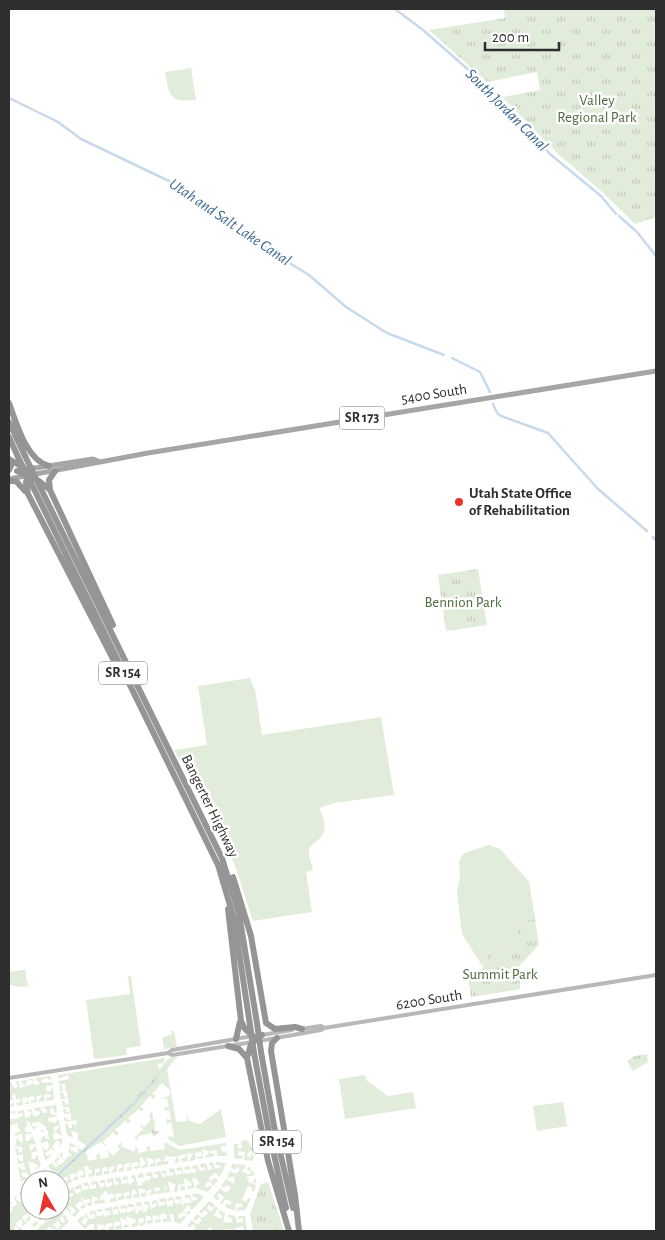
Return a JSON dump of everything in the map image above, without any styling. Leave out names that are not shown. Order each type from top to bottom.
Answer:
[{"type":"highway","points":[[9,403],[25,456],[32,462],[26,473],[25,487],[28,494],[148,717]]},
{"type":"highway","name":"Bangerter Highway","points":[[9,422],[25,456],[36,487],[215,857],[223,878],[234,919],[258,1052],[298,1231]]},
{"type":"highway","name":"Bangerter Highway","points":[[9,437],[25,456]]},
{"type":"highway","points":[[25,456],[48,466]]},
{"type":"highway","points":[[9,459],[42,483],[51,492]]},
{"type":"highway","points":[[9,459],[11,466],[9,471]]},
{"type":"highway","points":[[54,471],[49,481],[51,492],[104,605],[148,717]]},
{"type":"highway","points":[[9,480],[16,481],[28,494]]},
{"type":"highway","name":"Bangerter Highway","points":[[148,717],[217,845],[231,883],[239,914],[253,1024]]},
{"type":"highway","points":[[217,845],[229,865],[245,914],[266,1021],[273,1029],[302,1028]]},
{"type":"highway","points":[[223,878],[240,1019],[239,1035],[236,1039]]},
{"type":"highway","points":[[240,1019],[245,1029],[271,1055]]},
{"type":"highway","points":[[246,1058],[266,1021]]},
{"type":"highway","points":[[277,1038],[271,1044],[271,1055],[293,1182],[298,1231]]},
{"type":"highway","points":[[228,1046],[239,1049],[246,1058],[268,1161],[290,1231]]},
{"type":"highway","name":"Bangerter Highway","points":[[258,1052],[268,1128],[290,1231]]},
{"type":"main road","name":"5400 South","points":[[9,471],[26,473],[54,471],[98,461],[656,371]]},
{"type":"main road","name":"5400 South","points":[[9,480],[48,466],[98,461]]},
{"type":"main road","name":"6200 South","points":[[9,1078],[168,1053],[172,1050],[236,1039],[277,1038],[324,1028],[656,975]]},
{"type":"main road","name":"6200 South","points":[[168,1053],[172,1055],[228,1046],[302,1028],[320,1026],[324,1028]]},
{"type":"green space","name":"Valley Regional Park","points":[[504,9],[656,9],[656,217],[635,224],[601,191],[558,154],[502,97],[540,90],[537,72],[487,82],[429,30],[505,18]]},
{"type":"green space","points":[[191,68],[196,100],[175,99],[169,92],[165,72]]},
{"type":"green space","name":"Bennion Park","points":[[478,569],[487,625],[446,631],[438,575]]},
{"type":"green space","points":[[250,678],[255,690],[262,735],[381,717],[394,795],[334,803],[319,808],[325,827],[324,833],[310,847],[309,855],[313,870],[306,872],[312,912],[253,921],[234,863],[210,813],[174,750],[207,745],[198,686]]},
{"type":"green space","points":[[489,845],[500,849],[529,882],[535,919],[515,922],[518,939],[510,946],[490,949],[483,967],[462,934],[457,893],[460,875],[459,861],[464,853]]},
{"type":"green space","name":"Summit Park","points":[[535,919],[539,945],[519,966],[520,989],[471,997],[468,977],[480,975],[490,949],[510,946],[518,939],[515,922]]},
{"type":"green space","points":[[25,970],[28,986],[10,985],[9,972]]},
{"type":"green space","points":[[128,976],[131,976],[141,1046],[126,1048],[127,1055],[94,1059],[86,1000],[130,994]]},
{"type":"green space","points":[[171,1031],[174,1031],[177,1047],[164,1049],[162,1038],[172,1034]]},
{"type":"green space","points":[[647,1054],[648,1062],[633,1071],[627,1061],[635,1056]]},
{"type":"green space","points":[[177,1057],[167,1069],[176,1122],[187,1121],[186,1114],[189,1121],[200,1124],[221,1109],[226,1137],[179,1146],[168,1139],[169,1136],[174,1137],[171,1122],[167,1124],[166,1119],[171,1120],[169,1110],[165,1111],[164,1107],[169,1107],[167,1098],[161,1099],[170,1095],[170,1090],[162,1083],[152,1094],[156,1096],[153,1099],[150,1096],[140,1107],[144,1109],[141,1112],[139,1109],[128,1118],[131,1121],[128,1124],[126,1120],[115,1130],[119,1133],[116,1136],[113,1132],[103,1142],[105,1146],[101,1142],[91,1148],[92,1150],[89,1149],[86,1152],[88,1161],[97,1159],[96,1155],[100,1154],[100,1159],[109,1157],[108,1150],[113,1156],[120,1149],[117,1146],[122,1142],[121,1146],[134,1152],[135,1148],[138,1148],[138,1153],[148,1151],[146,1147],[150,1146],[150,1151],[165,1149],[164,1142],[180,1150],[226,1143],[227,1146],[221,1146],[221,1150],[225,1153],[227,1149],[227,1156],[218,1156],[216,1150],[210,1151],[215,1156],[205,1158],[209,1154],[208,1151],[202,1149],[203,1158],[197,1159],[197,1157],[202,1156],[201,1152],[195,1153],[196,1160],[189,1161],[193,1154],[187,1153],[188,1161],[182,1162],[181,1159],[186,1157],[186,1154],[178,1156],[179,1162],[174,1163],[177,1156],[170,1157],[167,1155],[163,1161],[168,1161],[168,1164],[157,1166],[157,1162],[162,1161],[159,1158],[155,1160],[156,1166],[150,1167],[154,1160],[147,1157],[148,1167],[142,1168],[146,1164],[142,1157],[139,1158],[141,1162],[140,1168],[135,1169],[134,1167],[139,1165],[138,1162],[131,1163],[132,1170],[127,1171],[127,1167],[131,1167],[129,1162],[124,1165],[124,1171],[119,1172],[119,1169],[123,1167],[122,1164],[117,1165],[117,1172],[111,1173],[115,1166],[109,1167],[109,1174],[104,1174],[104,1171],[108,1171],[107,1167],[102,1168],[102,1175],[96,1176],[96,1173],[100,1171],[99,1168],[95,1169],[95,1176],[89,1177],[88,1174],[92,1173],[92,1170],[89,1170],[88,1166],[84,1166],[86,1177],[81,1178],[80,1176],[84,1174],[80,1170],[76,1174],[79,1179],[74,1181],[75,1173],[70,1175],[70,1170],[51,1170],[48,1166],[52,1163],[55,1167],[58,1166],[54,1161],[58,1157],[60,1159],[56,1162],[59,1165],[65,1161],[59,1155],[63,1152],[62,1157],[65,1160],[69,1155],[73,1157],[68,1152],[69,1142],[77,1147],[71,1147],[70,1150],[78,1153],[78,1147],[82,1150],[86,1145],[75,1139],[78,1140],[78,1133],[71,1131],[73,1138],[67,1135],[65,1124],[68,1124],[69,1128],[72,1128],[72,1124],[77,1125],[76,1120],[65,1122],[64,1116],[71,1120],[71,1113],[64,1114],[63,1109],[65,1108],[67,1112],[70,1112],[69,1107],[63,1107],[62,1101],[66,1105],[69,1104],[68,1097],[61,1100],[60,1093],[63,1092],[64,1097],[68,1096],[66,1090],[60,1091],[59,1085],[62,1085],[62,1090],[66,1089],[65,1084],[59,1084],[58,1081],[69,1079],[68,1075],[58,1079],[58,1075],[165,1058],[164,1063],[158,1064],[159,1070],[169,1058]]},
{"type":"green space","points":[[177,1057],[135,1105],[66,1170],[61,1170],[124,1111],[169,1058]]},
{"type":"green space","points":[[365,1075],[366,1080],[388,1096],[413,1092],[416,1108],[345,1119],[339,1079]]},
{"type":"green space","points":[[50,1076],[52,1080],[46,1078],[41,1080],[42,1083],[52,1082],[53,1085],[46,1086],[47,1092],[51,1091],[53,1086],[54,1100],[47,1101],[46,1098],[51,1097],[50,1094],[44,1095],[45,1101],[38,1102],[42,1095],[36,1096],[37,1102],[31,1103],[31,1101],[35,1100],[34,1096],[28,1097],[29,1104],[24,1104],[28,1101],[27,1097],[22,1098],[23,1105],[17,1106],[16,1103],[21,1102],[20,1099],[16,1099],[15,1094],[12,1095],[13,1100],[9,1101],[9,1090],[11,1089],[9,1082],[11,1082],[14,1088],[18,1087],[16,1082],[13,1082],[18,1081],[20,1088],[33,1084],[33,1081],[28,1079],[33,1079],[34,1085],[40,1084],[35,1078]]},
{"type":"green space","points":[[27,1080],[26,1086],[20,1081]]},
{"type":"green space","points":[[563,1102],[567,1126],[537,1131],[533,1106]]},
{"type":"green space","points":[[56,1105],[57,1113],[54,1112],[53,1108],[50,1108],[51,1114],[58,1116],[48,1118],[48,1121],[56,1123],[58,1118],[60,1125],[53,1127],[55,1132],[53,1133],[54,1140],[62,1138],[62,1144],[59,1146],[60,1142],[56,1141],[52,1147],[56,1151],[51,1149],[45,1153],[47,1156],[53,1154],[45,1161],[42,1146],[45,1150],[49,1149],[48,1141],[41,1143],[41,1139],[45,1135],[46,1139],[49,1139],[47,1129],[42,1132],[40,1130],[45,1130],[47,1127],[40,1123],[41,1119],[39,1122],[32,1123],[32,1126],[37,1127],[34,1130],[26,1121],[28,1125],[24,1130],[28,1133],[32,1131],[31,1134],[25,1134],[26,1141],[30,1140],[32,1136],[36,1144],[29,1145],[31,1151],[36,1145],[37,1151],[31,1153],[32,1159],[35,1159],[37,1154],[41,1165],[35,1170],[38,1165],[28,1161],[30,1170],[25,1170],[24,1163],[18,1164],[17,1157],[20,1161],[23,1161],[23,1154],[17,1156],[15,1149],[18,1148],[19,1153],[22,1152],[22,1147],[15,1146],[17,1138],[20,1142],[23,1142],[22,1133],[16,1136],[14,1134],[21,1131],[17,1127],[18,1123],[16,1123],[14,1129],[15,1123],[11,1126],[9,1125],[9,1119],[23,1116],[23,1113],[18,1114],[18,1111],[24,1110],[25,1118],[30,1117],[31,1112],[26,1110],[31,1109],[34,1117],[40,1114],[34,1108],[40,1107],[43,1113],[47,1113],[47,1110],[42,1107]]},
{"type":"green space","points":[[152,1110],[153,1120],[157,1119],[154,1122],[155,1131],[159,1131],[159,1133],[153,1137],[152,1133],[138,1136],[138,1140],[134,1138],[143,1129],[140,1126],[141,1124],[144,1127],[151,1120],[149,1117]]},
{"type":"green space","points":[[60,1126],[62,1136],[55,1132]]},
{"type":"green space","points":[[247,1140],[256,1154],[249,1151],[247,1156],[250,1158],[252,1154],[254,1156],[252,1161],[244,1160],[245,1152],[239,1151],[238,1155],[243,1156],[242,1159],[234,1158],[234,1144],[238,1144],[238,1148],[242,1148],[241,1141]]},
{"type":"green space","points":[[213,1162],[215,1169],[221,1167],[216,1165],[216,1162],[226,1163],[220,1177],[215,1173],[209,1178],[210,1181],[215,1178],[218,1180],[213,1186],[209,1181],[206,1183],[205,1186],[207,1188],[210,1185],[212,1187],[208,1192],[196,1188],[196,1185],[200,1184],[196,1178],[192,1179],[195,1188],[188,1189],[187,1186],[192,1186],[191,1183],[184,1178],[185,1190],[181,1190],[180,1187],[184,1186],[184,1184],[178,1185],[178,1191],[173,1192],[176,1185],[168,1181],[170,1192],[165,1193],[164,1189],[164,1193],[157,1194],[156,1191],[161,1190],[159,1187],[154,1188],[156,1194],[149,1195],[153,1189],[146,1191],[147,1196],[141,1197],[141,1193],[145,1193],[145,1189],[138,1189],[140,1197],[134,1198],[133,1195],[138,1194],[134,1189],[131,1192],[132,1198],[127,1199],[126,1196],[130,1195],[129,1192],[123,1193],[125,1199],[118,1200],[118,1197],[122,1196],[121,1193],[115,1194],[117,1201],[110,1202],[114,1195],[111,1193],[108,1195],[106,1190],[100,1197],[100,1200],[104,1199],[105,1203],[95,1204],[94,1201],[98,1200],[98,1198],[92,1196],[92,1205],[88,1206],[87,1203],[91,1202],[90,1199],[85,1200],[81,1197],[86,1207],[82,1209],[80,1207],[84,1204],[81,1201],[75,1205],[80,1211],[74,1217],[72,1215],[76,1211],[70,1207],[70,1198],[74,1194],[70,1193],[70,1190],[73,1187],[76,1194],[81,1191],[80,1188],[76,1190],[74,1187],[81,1184],[82,1190],[89,1189],[83,1183],[88,1182],[90,1189],[96,1188],[96,1184],[91,1185],[91,1182],[97,1181],[101,1188],[104,1186],[104,1183],[99,1181],[105,1179],[105,1186],[108,1187],[112,1185],[112,1182],[107,1183],[107,1179],[113,1178],[114,1185],[120,1184],[114,1178],[120,1177],[123,1188],[122,1184],[128,1183],[127,1179],[123,1180],[122,1177],[127,1176],[129,1185],[135,1181],[130,1176],[135,1175],[138,1186],[142,1185],[142,1182],[145,1183],[144,1180],[149,1181],[151,1176],[146,1176],[146,1173],[152,1172],[153,1178],[158,1178],[158,1174],[154,1174],[154,1172],[160,1171],[163,1178],[166,1176],[166,1173],[162,1174],[161,1171],[166,1170],[167,1176],[174,1175],[174,1172],[170,1173],[169,1169],[174,1168],[176,1175],[182,1174],[181,1170],[177,1171],[177,1168],[182,1167],[183,1174],[190,1173],[190,1169],[185,1170],[184,1167],[190,1166],[191,1173],[195,1173],[197,1169],[193,1169],[192,1166],[197,1165],[200,1171],[205,1170],[205,1167],[201,1168],[200,1164],[206,1163],[208,1170],[213,1169],[208,1163]]},
{"type":"green space","points":[[232,1164],[246,1165],[242,1171],[249,1175],[251,1172],[247,1169],[248,1166],[255,1175],[246,1177],[250,1183],[256,1185],[254,1192],[252,1187],[248,1186],[242,1200],[246,1202],[248,1198],[251,1199],[245,1210],[237,1211],[237,1207],[242,1207],[242,1203],[235,1204],[236,1211],[225,1207],[226,1203],[230,1205],[232,1202],[225,1199],[222,1205],[220,1203],[224,1197],[219,1193],[217,1196],[219,1198],[218,1201],[213,1197],[220,1188],[225,1192],[229,1191],[231,1187],[227,1185],[224,1188],[221,1186],[226,1179],[234,1184],[235,1177],[227,1178],[230,1171],[236,1174],[240,1170],[237,1166],[235,1170],[231,1168]]},
{"type":"green space","points":[[143,1173],[144,1180],[143,1177],[138,1178],[138,1174]]},
{"type":"green space","points":[[268,1182],[284,1231],[253,1231],[250,1214],[261,1184]]},
{"type":"green space","points":[[192,1194],[200,1194],[204,1197],[192,1210],[188,1205],[183,1211],[186,1213],[189,1210],[191,1212],[188,1215],[183,1212],[179,1214],[180,1219],[184,1215],[186,1217],[180,1224],[174,1222],[173,1214],[169,1214],[172,1221],[163,1222],[167,1215],[163,1213],[159,1216],[160,1219],[156,1215],[152,1216],[153,1223],[147,1224],[147,1221],[152,1220],[150,1216],[146,1216],[145,1225],[140,1226],[139,1223],[144,1222],[143,1218],[139,1218],[138,1226],[132,1227],[131,1224],[136,1223],[136,1220],[126,1216],[127,1221],[120,1217],[122,1229],[116,1230],[115,1227],[120,1225],[120,1222],[114,1222],[114,1230],[109,1231],[108,1228],[113,1226],[112,1223],[105,1225],[105,1228],[104,1225],[97,1224],[98,1231],[90,1231],[90,1229],[94,1229],[94,1224],[90,1224],[85,1229],[77,1221],[82,1216],[85,1218],[81,1222],[85,1225],[88,1220],[84,1215],[86,1213],[89,1219],[93,1219],[95,1217],[94,1213],[90,1215],[89,1212],[95,1210],[97,1217],[103,1215],[102,1211],[98,1212],[97,1209],[102,1209],[104,1217],[111,1214],[110,1211],[105,1211],[105,1208],[112,1207],[113,1215],[118,1214],[118,1209],[113,1210],[113,1207],[118,1206],[120,1213],[126,1212],[126,1208],[121,1209],[120,1206],[127,1205],[127,1213],[134,1210],[134,1207],[128,1207],[128,1204],[134,1204],[136,1214],[138,1214],[138,1211],[142,1210],[141,1206],[137,1206],[136,1203],[141,1202],[143,1212],[146,1212],[149,1205],[145,1205],[144,1202],[149,1201],[151,1209],[157,1206],[157,1203],[152,1204],[152,1201],[157,1200],[159,1206],[165,1205],[165,1202],[160,1202],[159,1199],[166,1198],[167,1206],[173,1206],[173,1200],[168,1201],[168,1198],[173,1197],[175,1204],[181,1203],[180,1199],[176,1200],[175,1197],[181,1196],[182,1207],[184,1203],[191,1203],[189,1198],[185,1198],[185,1195],[190,1195],[191,1201],[197,1200],[197,1197],[193,1197]]},
{"type":"green space","points":[[17,1195],[16,1200],[20,1202],[20,1220],[16,1225],[22,1228],[21,1231],[18,1231],[18,1227],[15,1226],[14,1231],[9,1231],[9,1213],[13,1210],[9,1205],[9,1203],[13,1202],[10,1205],[12,1208],[17,1204],[14,1198]]},
{"type":"green space","points":[[209,1201],[215,1205],[213,1208],[209,1205],[207,1208],[211,1212],[216,1206],[218,1209],[213,1215],[221,1219],[223,1216],[219,1214],[220,1210],[225,1213],[223,1222],[231,1223],[232,1219],[228,1217],[229,1214],[235,1216],[237,1223],[243,1222],[243,1218],[238,1219],[238,1216],[245,1216],[247,1231],[244,1231],[243,1226],[234,1229],[234,1231],[231,1229],[213,1231],[210,1227],[207,1231],[193,1231],[196,1227],[193,1224],[190,1228],[187,1225],[192,1220],[198,1225],[202,1220],[199,1217],[196,1221],[193,1219],[197,1214],[202,1218],[208,1213],[205,1210],[201,1214],[199,1212]]},
{"type":"green space","points":[[160,1219],[161,1222],[155,1223],[155,1220]]},
{"type":"green space","points":[[22,1220],[27,1223],[23,1226],[21,1225],[23,1222]]},
{"type":"green space","points":[[45,1220],[60,1220],[63,1223],[64,1220],[68,1220],[69,1222],[60,1230],[58,1228],[61,1225],[58,1221],[53,1225],[59,1231],[49,1227],[45,1231],[37,1231],[40,1226],[38,1224],[34,1227],[32,1225],[36,1221],[41,1226]]},
{"type":"water","points":[[172,1059],[133,1106],[65,1170],[62,1170],[134,1102]]},
{"type":"waterway","name":"South Jordan Canal","points":[[395,9],[423,30],[496,94],[550,154],[601,196],[616,214]]},
{"type":"waterway","name":"Utah and Salt Lake Canal","points":[[9,98],[58,122],[81,139],[169,181],[309,275],[346,307],[387,333],[444,355]]},
{"type":"waterway","name":"South Jordan Canal","points":[[619,216],[637,232],[656,256]]},
{"type":"waterway","name":"Utah and Salt Lake Canal","points":[[452,358],[480,372],[490,392]]},
{"type":"waterway","name":"Utah and Salt Lake Canal","points":[[493,404],[497,413],[501,416],[548,433],[598,489],[647,531]]},
{"type":"waterway","name":"Utah and Salt Lake Canal","points":[[653,537],[656,540]]},
{"type":"place","name":"Utah State Office of Rehabilitation","points":[[459,502]]}]
